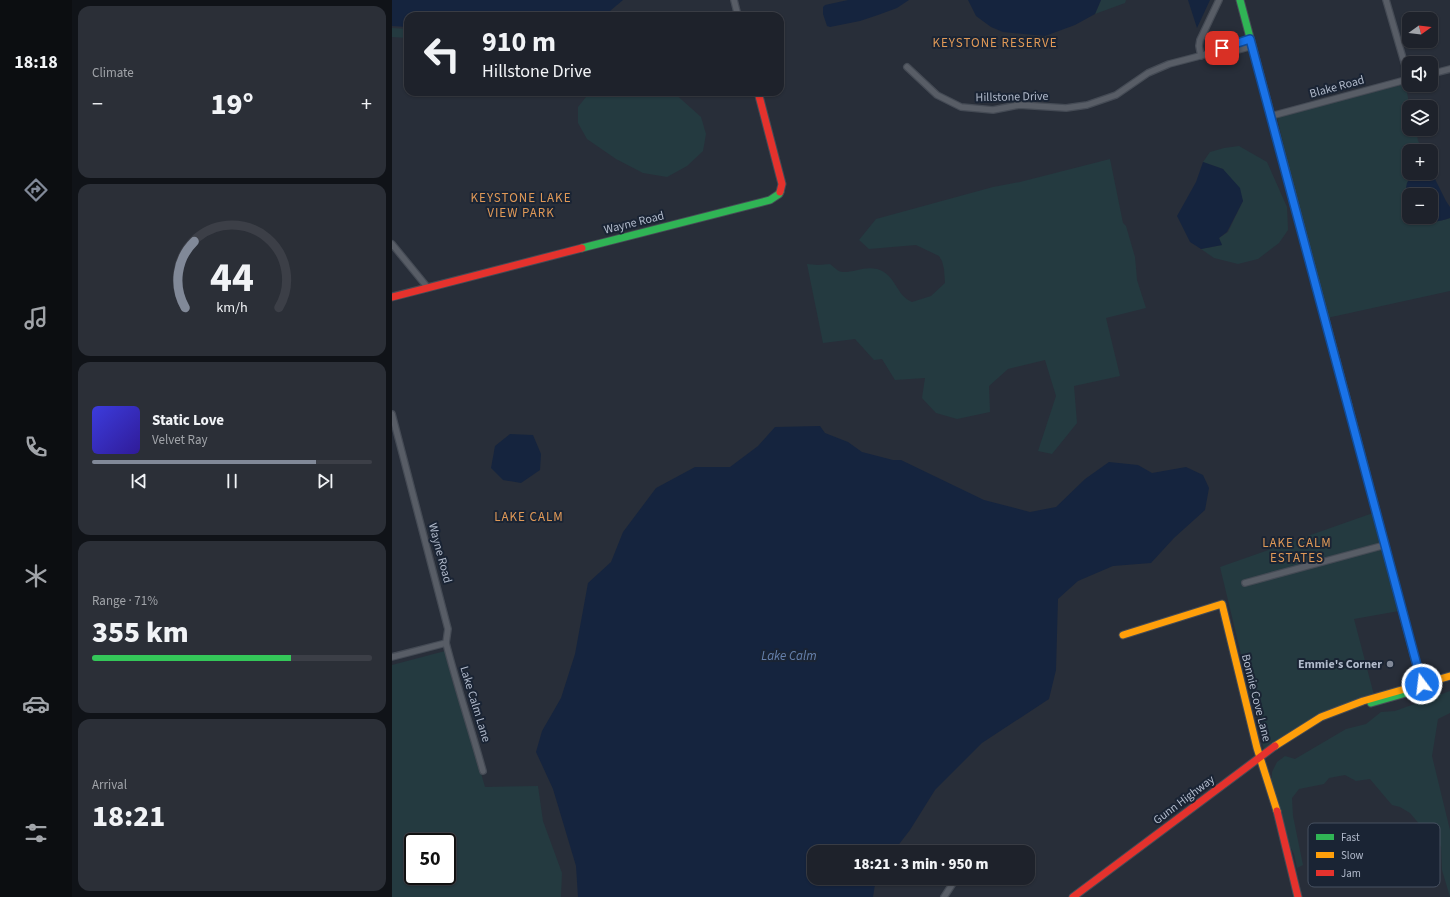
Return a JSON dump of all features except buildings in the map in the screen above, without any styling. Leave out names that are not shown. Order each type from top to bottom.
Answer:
[{"type":"main road","points":[[1240,0],[1422,686]]},
{"type":"main road","name":"Wayne Road","points":[[392,297],[770,200],[779,194],[782,184],[759,96]]},
{"type":"main road","name":"Bonnie Cove Lane","points":[[1123,635],[1222,604],[1260,757],[1276,806],[1298,897]]},
{"type":"main road","name":"Gunn Highway","points":[[1073,897],[1292,734],[1311,724],[1450,676]]},
{"type":"main road","name":"Gunn Highway","points":[[1422,686],[1450,681]]},
{"type":"street","points":[[734,0],[737,12]]},
{"type":"street","points":[[1201,56],[1199,43],[1219,0]]},
{"type":"street","points":[[1386,0],[1402,56]]},
{"type":"street","name":"Hillstone Drive","points":[[1216,52],[1231,52],[1251,42]]},
{"type":"street","name":"Hillstone Drive","points":[[907,67],[937,95],[960,107],[992,110],[1019,105],[1066,108],[1088,105],[1109,98],[1154,70],[1169,64],[1216,52],[1229,45],[1251,42]]},
{"type":"street","points":[[1229,45],[1231,52]]},
{"type":"street","points":[[1438,72],[1450,68]]},
{"type":"street","name":"Blake Road","points":[[1271,116],[1402,81]]},
{"type":"street","points":[[392,244],[428,288]]},
{"type":"street","name":"Wayne Road","points":[[392,414],[448,629],[446,642]]},
{"type":"street","points":[[1245,583],[1385,545]]},
{"type":"street","points":[[392,656],[446,642]]},
{"type":"street","name":"Lake Calm Lane","points":[[446,642],[456,682],[483,771]]},
{"type":"street","points":[[944,897],[952,885]]},
{"type":"green space","points":[[1101,0],[1126,0],[1125,3],[1095,14]]},
{"type":"green space","points":[[392,28],[404,29],[404,38],[392,37]]},
{"type":"green space","points":[[1402,85],[1402,92],[1407,92],[1408,100],[1402,100],[1402,136],[1417,136],[1420,144],[1402,144],[1402,180],[1409,180],[1406,188],[1402,188],[1402,224],[1438,224],[1438,221],[1450,218],[1450,291],[1327,318],[1295,195],[1277,117]]},
{"type":"green space","points":[[587,96],[677,96],[701,117],[706,134],[703,151],[687,166],[667,177],[643,173],[616,159],[587,139],[578,123],[578,107]]},
{"type":"green space","points":[[1239,146],[1267,162],[1287,207],[1288,230],[1279,243],[1258,259],[1238,264],[1214,258],[1201,249],[1222,245],[1219,238],[1228,232],[1243,201],[1223,169],[1203,162],[1210,152]]},
{"type":"green space","points":[[1110,159],[1123,223],[1126,226],[1135,257],[1137,280],[1146,308],[1106,318],[1120,376],[1074,386],[1077,423],[1052,454],[1038,451],[1056,396],[1045,360],[1008,369],[989,386],[990,412],[957,419],[936,413],[922,398],[925,378],[895,380],[882,359],[874,360],[855,339],[823,343],[807,264],[830,264],[841,272],[868,268],[877,269],[889,276],[902,295],[912,302],[931,296],[945,283],[944,269],[939,256],[916,245],[869,249],[859,240],[876,219],[993,187],[1020,182]]},
{"type":"green space","points":[[1373,513],[1381,543],[1242,581],[1243,586],[1382,548],[1399,611],[1354,619],[1374,695],[1362,698],[1264,750],[1220,567]]},
{"type":"green space","points":[[445,651],[453,683],[485,787],[538,786],[543,821],[562,873],[561,897],[392,897],[392,665]]},
{"type":"green space","points":[[1450,691],[1450,713],[1438,719],[1432,756],[1450,830],[1450,897],[1442,870],[1440,823],[1418,823],[1410,813],[1400,807],[1392,805],[1370,779],[1356,781],[1345,775],[1329,778],[1324,784],[1299,789],[1292,798],[1293,816],[1303,865],[1297,868],[1294,854],[1288,842],[1281,810],[1271,790],[1272,772],[1277,762],[1285,756],[1295,759],[1346,729],[1366,724],[1381,712],[1395,711]]},
{"type":"water","points":[[392,0],[623,0],[607,12],[404,12],[404,27],[392,26]]},
{"type":"water","points":[[848,0],[909,0],[897,8],[860,21],[830,27],[827,26],[823,14],[823,7],[825,5]]},
{"type":"water","points":[[968,0],[1101,0],[1095,14],[1075,25],[1045,36],[1003,32],[991,27],[976,16]]},
{"type":"water","points":[[1188,0],[1210,0],[1197,28]]},
{"type":"water","points":[[1203,162],[1223,169],[1240,188],[1243,201],[1227,232],[1219,238],[1222,245],[1201,249],[1190,242],[1177,216],[1196,182]]},
{"type":"water","points":[[1409,180],[1436,180],[1450,207],[1450,218],[1438,221],[1438,188],[1406,188]]},
{"type":"water","name":"Lake Calm","points":[[820,426],[825,433],[848,442],[862,452],[893,460],[901,460],[984,500],[1030,512],[1056,507],[1085,479],[1109,462],[1138,465],[1152,473],[1186,467],[1203,475],[1209,488],[1205,510],[1174,538],[1151,563],[1113,566],[1078,581],[1058,599],[1056,670],[1049,699],[982,743],[935,790],[910,830],[898,845],[807,845],[807,885],[875,885],[873,897],[578,897],[576,866],[553,789],[536,752],[542,731],[561,698],[575,654],[588,583],[611,562],[623,532],[656,488],[695,467],[730,467],[758,446],[775,427]]},
{"type":"water","points":[[510,434],[533,435],[541,454],[540,470],[521,483],[503,480],[491,468],[495,446]]},
{"type":"traffic: fast","points":[[1240,0],[1291,191]]},
{"type":"traffic: fast","points":[[582,248],[770,200],[780,192]]},
{"type":"traffic: fast","points":[[1348,405],[1423,689]]},
{"type":"traffic: fast","points":[[1371,703],[1438,684]]},
{"type":"traffic: slow","points":[[1291,191],[1348,405]]},
{"type":"traffic: slow","points":[[1123,635],[1222,604],[1257,748],[1277,811]]},
{"type":"traffic: slow","points":[[1275,746],[1321,717],[1363,701],[1450,676]]},
{"type":"traffic: jam","points":[[759,96],[782,184],[780,192]]},
{"type":"traffic: jam","points":[[392,297],[582,248]]},
{"type":"traffic: jam","points":[[1073,897],[1275,746]]},
{"type":"traffic: jam","points":[[1277,811],[1298,897]]},
{"type":"place","name":"Emmie's Corner","points":[[1390,664]]},
{"type":"district","name":"KEYSTONE RESERVE","points":[[995,43]]},
{"type":"district","name":"KEYSTONE LAKE VIEW PARK","points":[[521,206]]},
{"type":"district","name":"LAKE CALM","points":[[529,517]]},
{"type":"district","name":"LAKE CALM ESTATES","points":[[1297,550]]},
{"type":"route","points":[[1222,48],[1250,39],[1422,684]]}]
